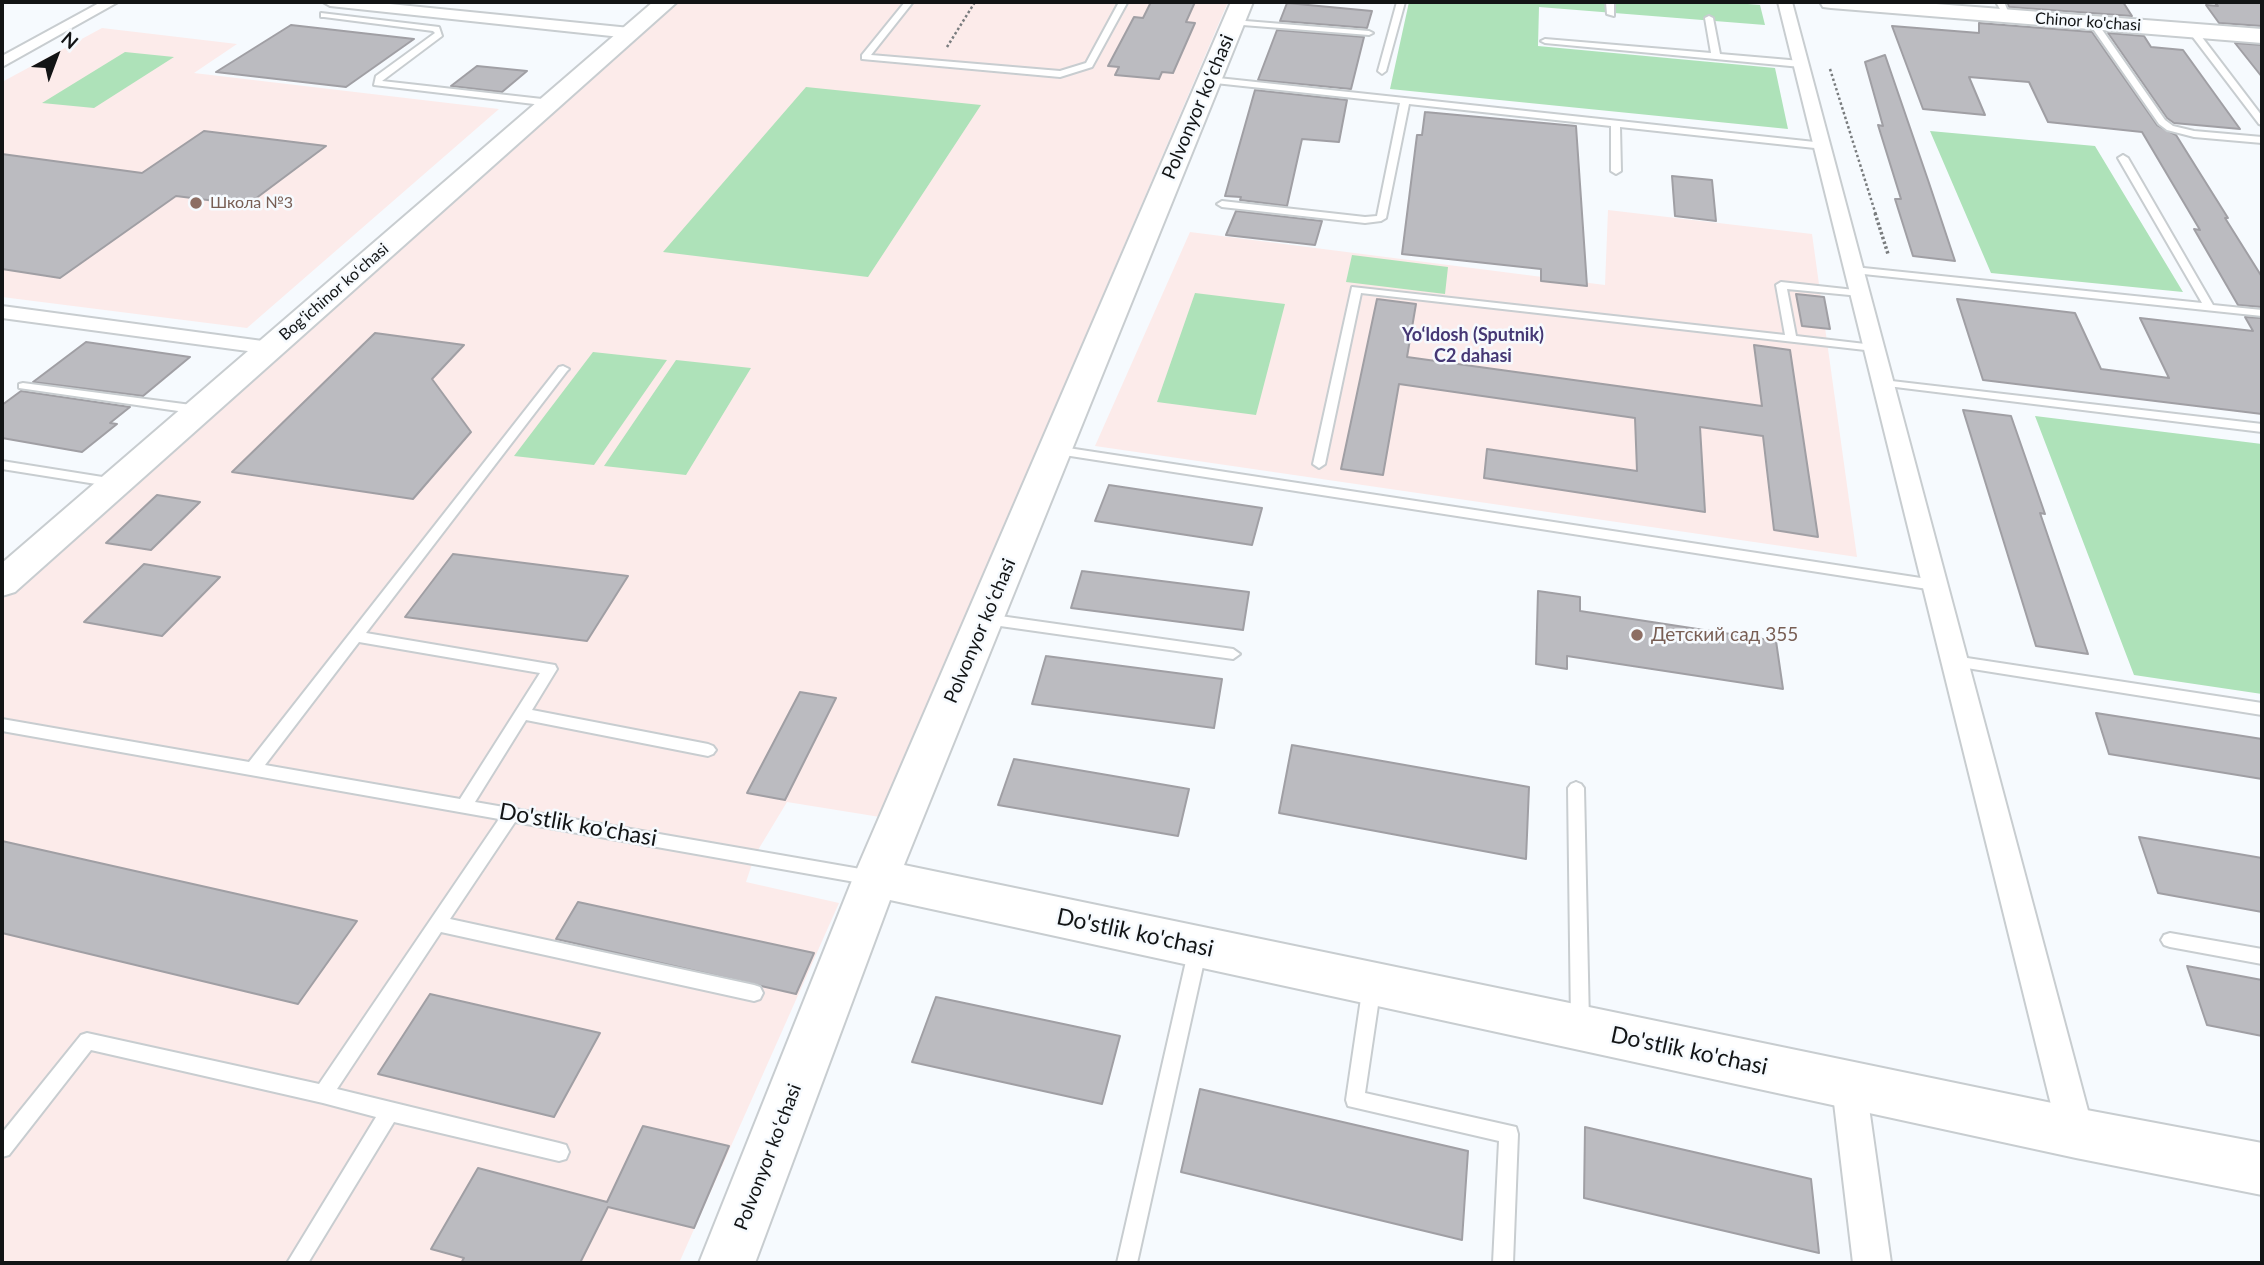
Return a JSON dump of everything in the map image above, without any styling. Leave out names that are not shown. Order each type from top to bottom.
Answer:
[{"type":"street","points":[[2,62],[111,2]]},
{"type":"street","name":"Bogʻichinor koʻchasi","points":[[7,573],[116,483],[666,2]]},
{"type":"street","points":[[1785,2],[2076,1133]]},
{"type":"street","name":"Chinor ko'chasi","points":[[1831,2],[2004,9],[2093,23],[2262,36]]},
{"type":"street","points":[[327,9],[630,33]]},
{"type":"street","name":"Polvonyor koʻchasi","points":[[727,1263],[876,878],[1237,12]]},
{"type":"street","points":[[2,312],[270,348]]},
{"type":"street","name":"Do'stlik ko'chasi","points":[[876,878],[1849,1086],[2262,1169]]},
{"type":"street","points":[[1849,1086],[1872,1263]]},
{"type":"lane","points":[[909,2],[865,57],[1059,74],[1089,65],[1123,3],[1120,2]]},
{"type":"lane","points":[[1382,71],[1401,2]]},
{"type":"lane","points":[[1610,2],[1611,15]]},
{"type":"lane","points":[[327,9],[436,29],[439,34],[390,69],[377,83],[551,103]]},
{"type":"lane","points":[[1237,12],[1369,33]]},
{"type":"lane","points":[[1709,18],[1716,56]]},
{"type":"lane","points":[[2093,23],[2162,122],[2170,128],[2194,134],[2262,140]]},
{"type":"lane","points":[[2192,30],[2262,122]]},
{"type":"lane","points":[[1545,40],[1801,64]]},
{"type":"lane","points":[[1209,80],[1824,146]]},
{"type":"lane","points":[[1222,204],[1365,220],[1381,218],[1405,101]]},
{"type":"lane","points":[[1615,123],[1616,171]]},
{"type":"lane","points":[[2123,158],[2210,308]]},
{"type":"lane","points":[[1791,338],[1781,285],[1857,282],[1895,274],[2262,313]]},
{"type":"lane","points":[[1319,464],[1356,289],[1874,348]]},
{"type":"lane","points":[[253,769],[563,369]]},
{"type":"lane","points":[[1883,383],[2262,428]]},
{"type":"lane","points":[[23,386],[199,410]]},
{"type":"lane","points":[[1055,450],[1934,585]]},
{"type":"lane","points":[[2,465],[116,483]]},
{"type":"lane","points":[[984,619],[1233,654]]},
{"type":"lane","points":[[357,637],[550,669],[465,805]]},
{"type":"lane","points":[[1954,662],[2262,709]]},
{"type":"lane","points":[[523,714],[708,750]]},
{"type":"lane","name":"Do'stlik ko'chasi","points":[[2,724],[876,878]]},
{"type":"lane","points":[[1576,788],[1581,1028]]},
{"type":"lane","points":[[323,1094],[512,813]]},
{"type":"lane","points":[[437,925],[754,993]]},
{"type":"lane","points":[[2170,940],[2262,957]]},
{"type":"lane","points":[[1127,1263],[1198,947]]},
{"type":"lane","points":[[1372,984],[1355,1100],[1509,1134],[1503,1263]]},
{"type":"lane","points":[[2,1148],[86,1041],[323,1094],[559,1152]]},
{"type":"lane","points":[[297,1263],[390,1112]]},
{"type":"path","points":[[937,62],[975,2]]},
{"type":"path","points":[[1829,64],[1895,274]]},
{"type":"shaded area","points":[[678,2],[1228,2],[880,817],[787,802],[755,855],[746,882],[839,903],[679,1263],[2,1263],[2,600]]},
{"type":"shaded area","name":"Школа №3","points":[[102,28],[237,44],[194,73],[499,109],[247,328],[2,297],[2,82]]},
{"type":"shaded area","points":[[1608,210],[1812,234],[1857,557],[1095,446],[1190,232],[1605,285]]},
{"type":"green space","points":[[1409,2],[1723,2],[1760,5],[1765,25],[1539,7],[1538,46],[1775,68],[1788,129],[1390,89]]},
{"type":"green space","points":[[125,52],[174,57],[94,108],[42,103]]},
{"type":"green space","points":[[806,87],[981,105],[868,277],[663,252]]},
{"type":"green space","points":[[1930,131],[2095,146],[2183,292],[1991,273]]},
{"type":"green space","points":[[1352,255],[1448,267],[1445,294],[1346,282]]},
{"type":"green space","points":[[1195,293],[1285,304],[1256,415],[1157,402]]},
{"type":"green space","points":[[593,352],[667,360],[594,465],[514,456]]},
{"type":"green space","points":[[676,360],[751,368],[686,475],[604,466]]},
{"type":"green space","points":[[2035,416],[2262,444],[2262,694],[2134,675]]},
{"type":"building","points":[[1151,2],[1195,2],[1186,22],[1195,23],[1173,73],[1162,72],[1159,79],[1115,75],[1119,67],[1108,66],[1134,17],[1143,18]]},
{"type":"building","points":[[2007,2],[2123,2],[2132,16],[2009,7]]},
{"type":"building","points":[[2214,2],[2262,2],[2262,26],[2219,23],[2206,5],[2218,6]]},
{"type":"building","points":[[1287,3],[1372,11],[1367,28],[1280,21]]},
{"type":"building","points":[[1979,23],[2092,32],[2157,125],[2176,135],[2228,218],[2225,218],[2262,277],[2262,307],[2238,305],[2194,229],[2200,230],[2142,132],[2048,122],[2029,82],[1969,77],[1985,115],[1923,109],[1892,26],[1979,33]]},
{"type":"building","points":[[291,25],[414,39],[346,87],[216,72]]},
{"type":"building","points":[[1277,30],[1364,37],[1351,89],[1258,80]]},
{"type":"building","points":[[2108,33],[2144,36],[2151,47],[2183,50],[2240,129],[2174,123],[2167,118]]},
{"type":"building","points":[[2235,43],[2262,45],[2262,77]]},
{"type":"building","points":[[1885,55],[1955,261],[1913,256],[1895,199],[1901,199],[1878,125],[1883,126],[1865,62]]},
{"type":"building","points":[[477,66],[527,71],[502,92],[451,86]]},
{"type":"building","points":[[1255,90],[1347,100],[1339,142],[1302,139],[1287,206],[1225,196]]},
{"type":"building","points":[[1425,112],[1576,126],[1587,286],[1541,281],[1541,269],[1402,254],[1417,135],[1422,135]]},
{"type":"building","points":[[204,131],[326,146],[247,205],[176,196],[60,278],[2,269],[2,154],[142,173]]},
{"type":"building","points":[[1672,176],[1712,180],[1716,221],[1675,216]]},
{"type":"building","points":[[1236,211],[1322,221],[1315,245],[1226,235]]},
{"type":"building","points":[[1796,294],[1824,297],[1830,329],[1802,326]]},
{"type":"building","points":[[1377,299],[1416,304],[1407,357],[1762,406],[1754,345],[1790,350],[1818,537],[1774,530],[1763,436],[1700,427],[1705,512],[1484,478],[1487,449],[1637,471],[1635,418],[1399,384],[1383,475],[1341,469]]},
{"type":"building","points":[[1957,299],[2075,313],[2101,369],[2169,378],[2140,318],[2253,331],[2245,317],[2262,318],[2262,414],[1983,380]]},
{"type":"building","points":[[375,333],[464,345],[432,379],[471,432],[413,499],[232,472]]},
{"type":"building","points":[[86,342],[190,357],[143,396],[33,382]]},
{"type":"building","points":[[21,391],[130,407],[110,423],[117,424],[82,452],[2,438],[2,405]]},
{"type":"building","points":[[1963,410],[2011,416],[2045,514],[2040,513],[2088,654],[2036,646]]},
{"type":"building","points":[[1109,485],[1262,508],[1252,545],[1095,521]]},
{"type":"building","points":[[157,495],[200,502],[151,550],[106,543]]},
{"type":"building","points":[[453,554],[628,576],[587,641],[405,617]]},
{"type":"building","points":[[144,564],[220,577],[162,636],[84,622]]},
{"type":"building","points":[[1082,571],[1249,592],[1243,630],[1071,608]]},
{"type":"building","points":[[1538,591],[1580,597],[1580,611],[1776,641],[1783,689],[1567,656],[1567,669],[1536,664]]},
{"type":"building","points":[[1046,656],[1222,679],[1214,728],[1032,704]]},
{"type":"building","points":[[800,692],[836,698],[785,800],[747,793]]},
{"type":"building","points":[[2096,713],[2262,739],[2262,779],[2109,754]]},
{"type":"building","points":[[1292,745],[1529,787],[1526,859],[1279,813]]},
{"type":"building","points":[[1014,759],[1189,789],[1178,836],[998,805]]},
{"type":"building","points":[[2139,837],[2262,858],[2262,912],[2158,893]]},
{"type":"building","points":[[2,841],[357,921],[298,1004],[2,933]]},
{"type":"building","points":[[578,902],[814,953],[796,994],[556,939]]},
{"type":"building","points":[[2187,966],[2262,980],[2262,1036],[2207,1025]]},
{"type":"building","points":[[430,994],[600,1033],[554,1117],[378,1074]]},
{"type":"building","points":[[936,997],[1120,1036],[1102,1104],[912,1062]]},
{"type":"building","points":[[1200,1089],[1468,1151],[1462,1240],[1181,1172]]},
{"type":"building","points":[[643,1126],[729,1146],[694,1228],[608,1207],[580,1263],[461,1263],[464,1258],[431,1249],[478,1168],[607,1202]]},
{"type":"building","points":[[1585,1127],[1811,1179],[1819,1253],[1584,1198]]},
{"type":"place","name":"Школа №3","points":[[196,203]]},
{"type":"place","name":"Детский сад 355","points":[[1637,635]]},
{"type":"district","name":"Yo‘ldosh (Sputnik) C2 dahasi","points":[[1473,345]]}]
